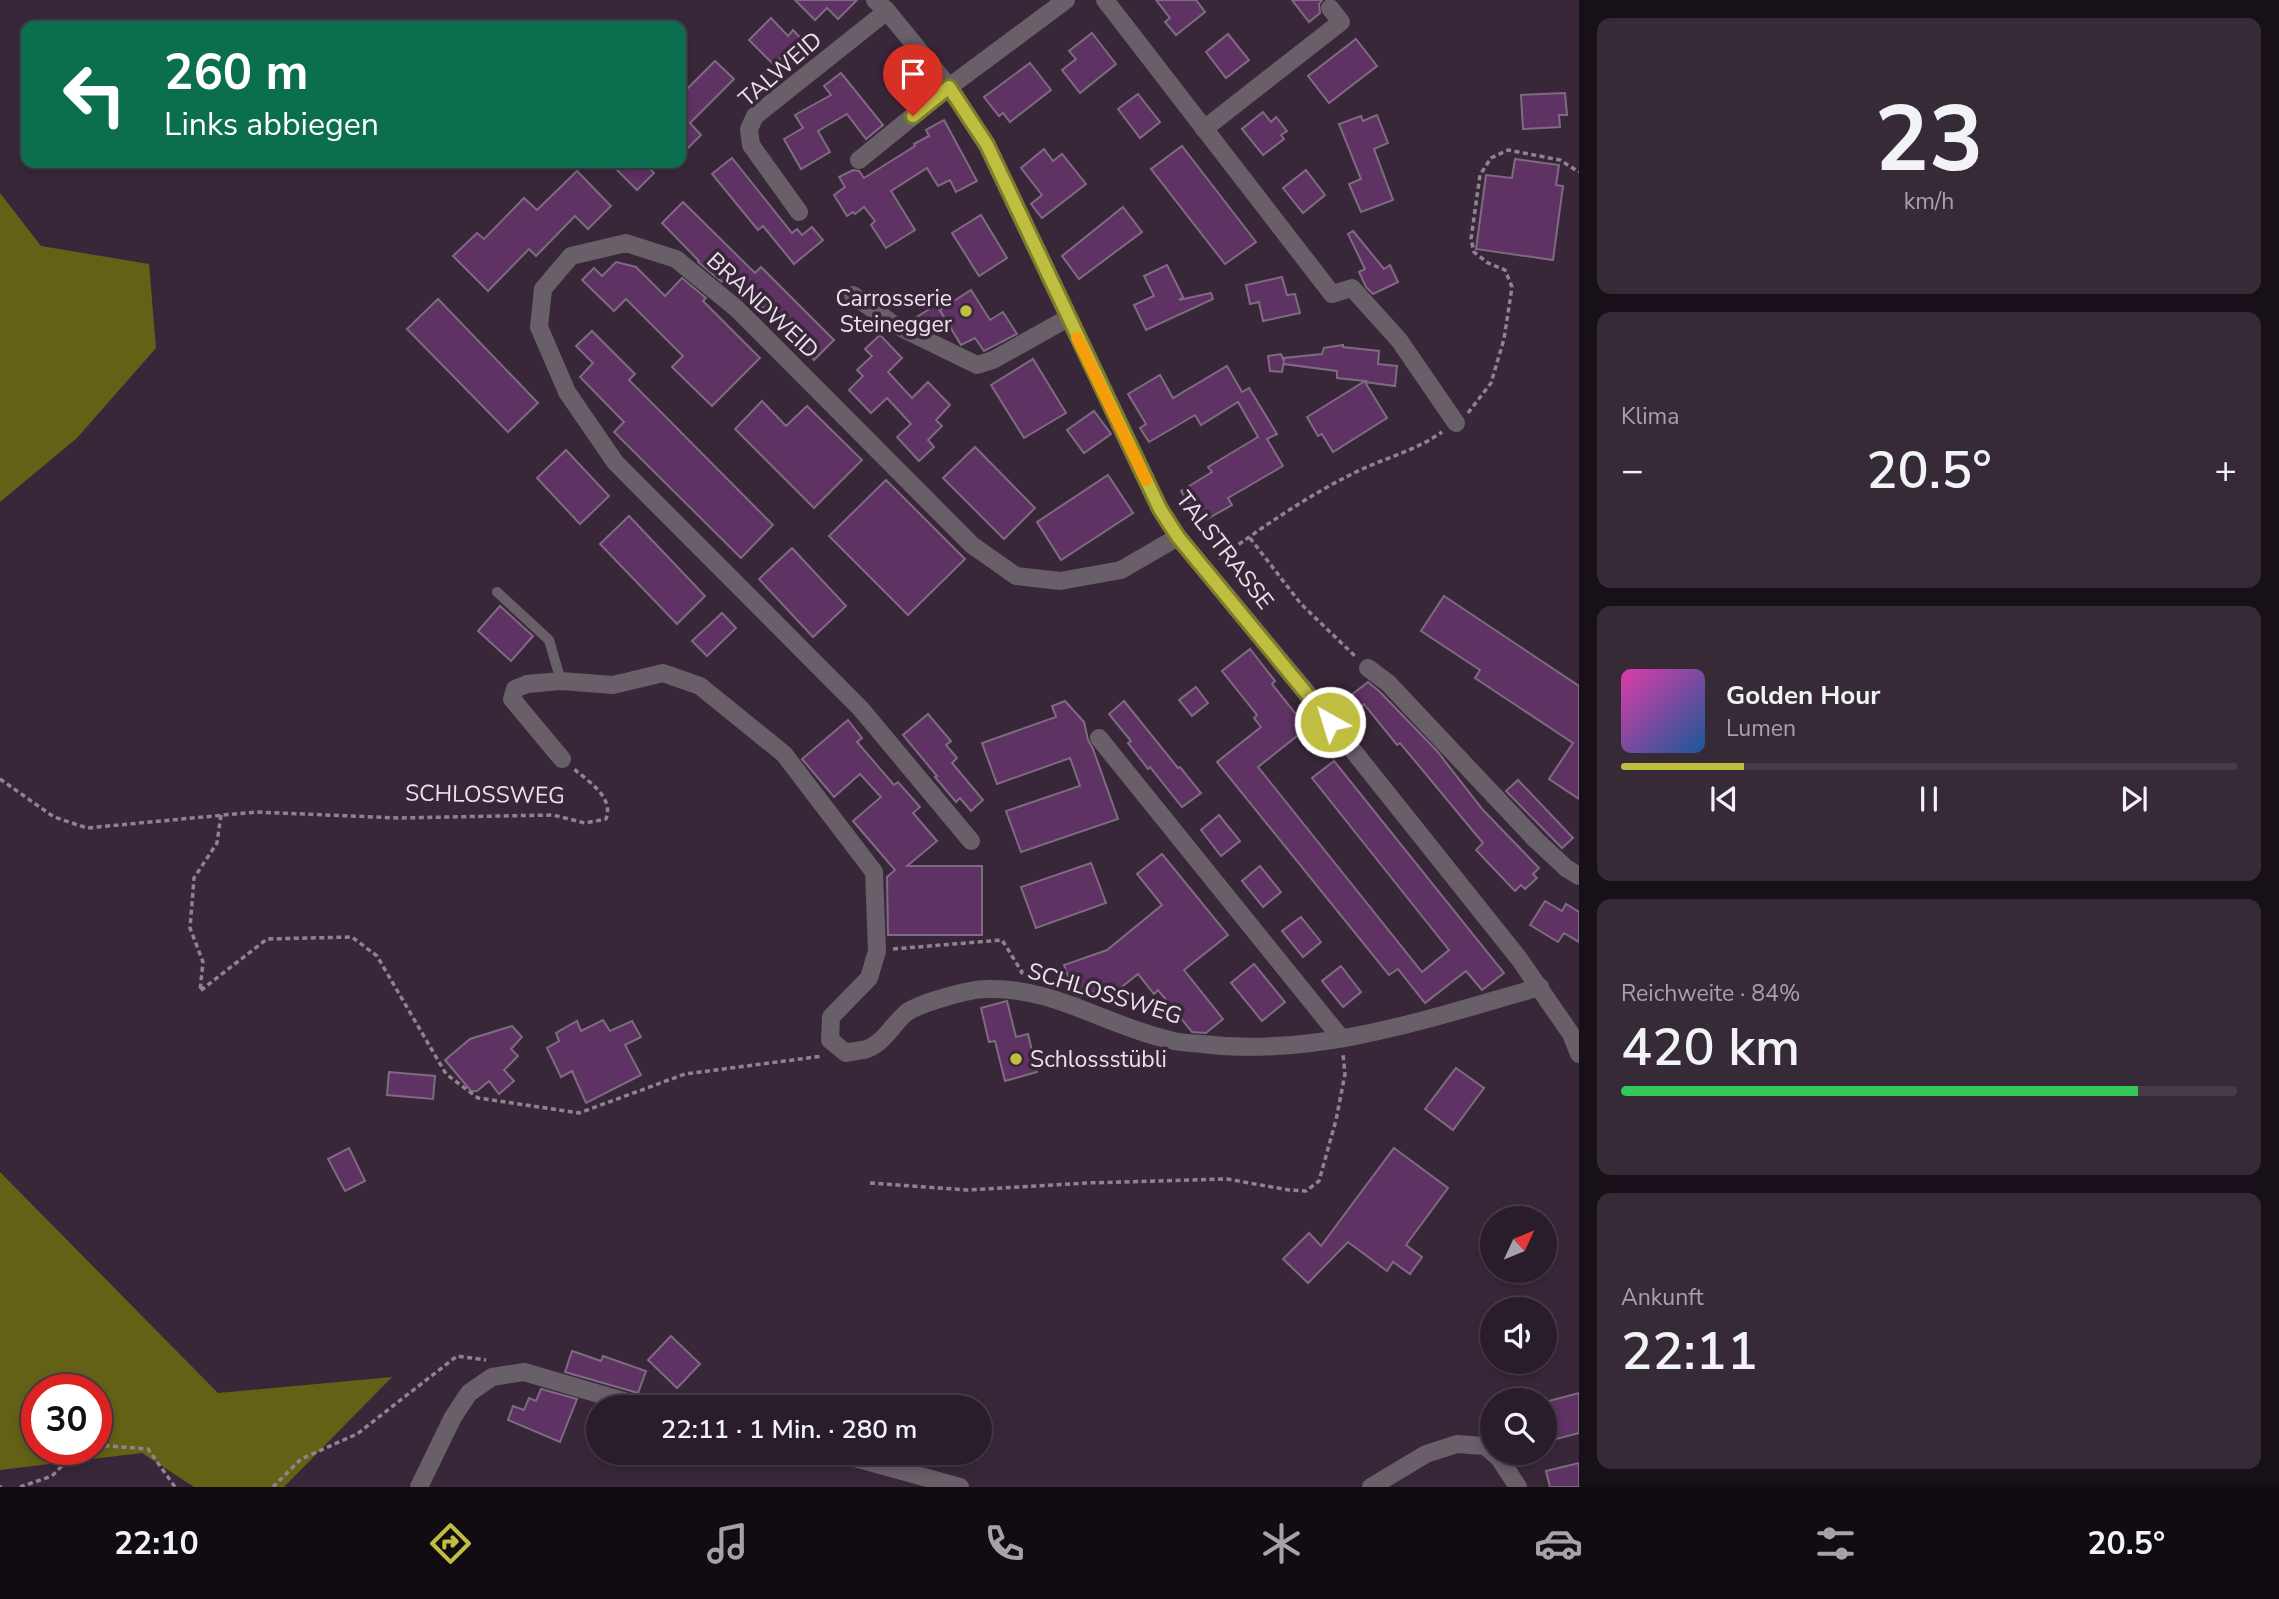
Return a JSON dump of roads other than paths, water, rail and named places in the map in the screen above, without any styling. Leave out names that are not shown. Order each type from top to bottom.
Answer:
[{"type":"street","points":[[859,160],[949,87],[1066,0]]},
{"type":"street","points":[[1105,0],[1332,294],[1352,288],[1399,340],[1456,423]]},
{"type":"street","name":"TALSTRASSE","points":[[881,6],[949,87],[987,145],[1160,509],[1178,537],[1304,689],[1575,1031],[1579,1054]]},
{"type":"street","name":"TALWEID","points":[[799,212],[751,145],[749,129],[755,116],[881,6]]},
{"type":"street","points":[[1204,129],[1341,22],[1330,8]]},
{"type":"street","name":"BRANDWEID","points":[[971,841],[861,709],[615,462],[567,392],[539,327],[542,289],[571,256],[626,243],[676,259],[736,308],[972,545],[1016,576],[1060,581],[1121,570],[1178,537]]},
{"type":"street","points":[[853,295],[893,324],[977,365],[993,360],[1068,318]]},
{"type":"street","points":[[1368,668],[1388,683],[1536,840],[1566,868],[1579,876]]},
{"type":"street","name":"SCHLOSSWEG","points":[[562,759],[512,699],[515,689],[527,684],[561,681],[613,685],[663,673],[700,686],[784,754],[874,872],[877,951],[869,978],[831,1017],[830,1040],[846,1052],[870,1048],[907,1012],[941,998],[984,988],[1012,990],[1058,999],[1105,1019],[1170,1041],[1227,1047],[1283,1047],[1381,1032],[1540,987]]},
{"type":"street","points":[[1099,738],[1341,1038]]},
{"type":"street","points":[[419,1487],[453,1417],[469,1393],[492,1377],[524,1372],[603,1395]]},
{"type":"street","points":[[1374,1486],[1426,1454],[1457,1444],[1485,1446],[1499,1458],[1517,1487]]},
{"type":"street","points":[[880,1465],[960,1487]]},
{"type":"lane","points":[[497,592],[549,640],[561,681]]},
{"type":"place","name":"Carrosserie Steinegger","points":[[966,311]]},
{"type":"place","name":"Schlossstübli","points":[[1016,1059]]}]
